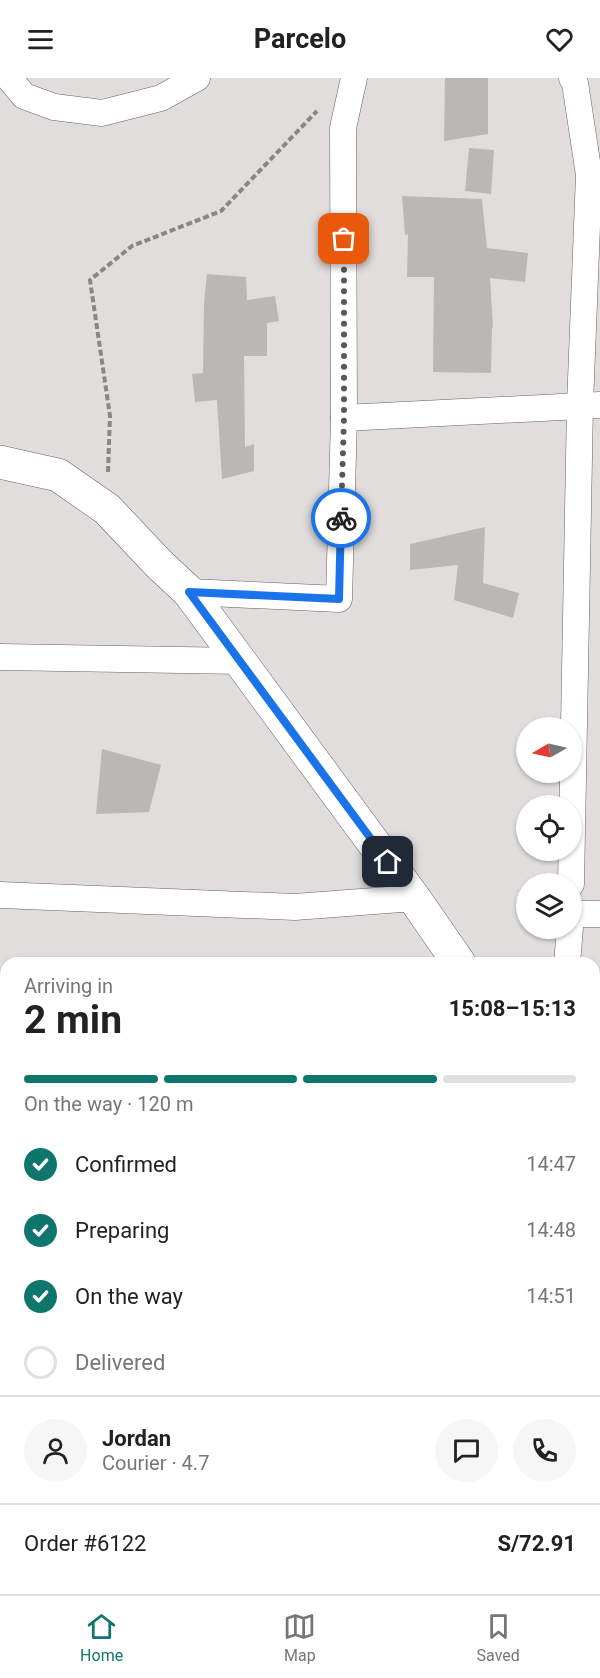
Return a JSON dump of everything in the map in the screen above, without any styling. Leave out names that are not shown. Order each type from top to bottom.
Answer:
[{"type":"main road","points":[[0,462],[58,475],[107,509],[189,592],[455,957]]},
{"type":"street","points":[[9,78],[24,96],[54,107],[102,113],[161,98],[197,78]]},
{"type":"street","points":[[189,592],[339,599],[344,418],[343,128],[354,78]]},
{"type":"street","points":[[571,873],[590,405],[589,175],[575,84],[572,78]]},
{"type":"street","points":[[344,418],[590,405]]},
{"type":"street","points":[[0,657],[241,661]]},
{"type":"street","points":[[0,895],[295,907],[414,898]]},
{"type":"street","points":[[582,914],[600,914]]},
{"type":"street","points":[[568,957],[569,939]]},
{"type":"path","points":[[107,509],[110,416],[90,280],[132,246],[221,211],[324,104]]},
{"type":"building","points":[[445,78],[488,78],[488,134],[444,141]]},
{"type":"building","points":[[469,148],[494,150],[491,194],[465,191]]},
{"type":"building","points":[[402,196],[482,199],[487,248],[528,253],[525,282],[490,278],[493,327],[491,373],[433,372],[434,277],[407,277],[408,234],[405,235]]},
{"type":"building","points":[[207,274],[246,277],[247,300],[275,296],[279,321],[267,323],[267,356],[244,356],[245,447],[254,444],[254,471],[222,479],[217,400],[195,402],[192,374],[203,373],[204,303]]},
{"type":"building","points":[[485,527],[483,583],[519,593],[513,618],[454,600],[458,565],[410,570],[410,544]]},
{"type":"building","points":[[102,749],[161,765],[149,812],[96,814]]},
{"type":"way so far","points":[[341,518],[344,418],[344,239]]},
{"type":"route","points":[[341,518],[339,599],[189,592],[388,862]]}]
